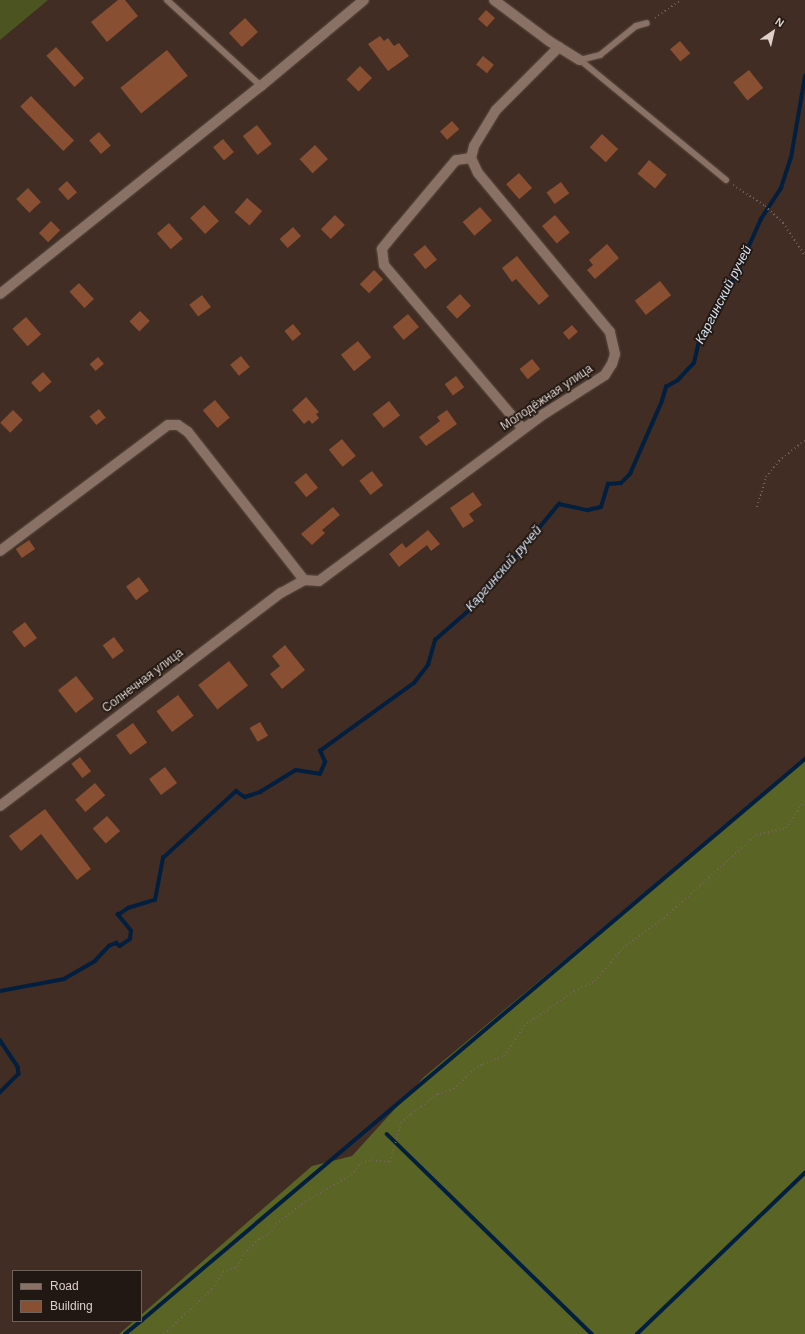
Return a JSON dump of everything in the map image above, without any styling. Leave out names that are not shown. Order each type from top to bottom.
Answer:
[{"type":"street","points":[[0,294],[261,86],[364,0]]},
{"type":"street","points":[[494,0],[559,47],[580,60]]},
{"type":"street","points":[[523,429],[384,265],[382,249],[456,160],[471,158],[474,146],[496,110],[559,47]]},
{"type":"street","name":"Молодёжная улица","points":[[304,580],[319,580],[523,429],[605,375],[612,364],[614,354],[610,332],[478,173],[471,158]]},
{"type":"street","points":[[0,551],[168,425],[178,425],[188,432],[304,580]]},
{"type":"street","name":"Солнечная улица","points":[[0,806],[281,593],[304,580]]},
{"type":"lane","points":[[167,0],[261,86]]},
{"type":"lane","points":[[580,60],[600,55],[636,26],[647,23]]},
{"type":"lane","points":[[580,60],[726,180]]},
{"type":"path","points":[[664,13],[681,0]]},
{"type":"path","points":[[726,180],[770,210],[783,223],[805,256]]},
{"type":"path","points":[[756,507],[766,477],[780,461],[805,440]]},
{"type":"path","points":[[164,1334],[212,1289],[224,1272],[236,1267],[244,1254],[260,1239],[269,1234],[276,1224],[306,1202],[351,1175],[361,1163],[372,1160],[390,1162],[401,1123],[411,1114],[438,1094],[454,1089],[471,1072],[483,1064],[504,1056],[524,1026],[574,992],[595,981],[623,948],[664,918],[756,835],[786,828],[805,800]]},
{"type":"green space","points":[[0,0],[48,0],[0,40]]},
{"type":"green space","points":[[805,759],[805,1334],[119,1334],[133,1322],[142,1322],[142,1314],[312,1166],[352,1156],[424,1077]]},
{"type":"building","points":[[118,0],[125,0],[138,16],[107,42],[91,22]]},
{"type":"building","points":[[486,10],[495,18],[487,27],[478,19]]},
{"type":"building","points":[[245,18],[258,32],[242,47],[229,33]]},
{"type":"building","points":[[380,36],[384,41],[388,38],[394,46],[399,43],[409,56],[388,71],[368,44]]},
{"type":"building","points":[[680,41],[690,53],[680,62],[670,49]]},
{"type":"building","points":[[56,47],[84,78],[74,87],[46,56]]},
{"type":"building","points":[[167,50],[188,76],[141,113],[120,88]]},
{"type":"building","points":[[483,56],[494,65],[487,73],[476,65]]},
{"type":"building","points":[[360,66],[372,78],[359,91],[347,79]]},
{"type":"building","points":[[749,70],[763,88],[747,100],[733,82]]},
{"type":"building","points":[[31,96],[74,141],[63,151],[20,106]]},
{"type":"building","points":[[452,121],[459,129],[447,140],[440,131]]},
{"type":"building","points":[[257,125],[272,144],[258,155],[243,136]]},
{"type":"building","points":[[99,132],[111,146],[101,154],[89,141]]},
{"type":"building","points":[[602,134],[618,149],[606,162],[590,147]]},
{"type":"building","points":[[223,139],[234,152],[224,160],[213,147]]},
{"type":"building","points":[[315,145],[328,159],[313,173],[300,159]]},
{"type":"building","points":[[649,160],[667,175],[655,189],[637,174]]},
{"type":"building","points":[[519,173],[532,188],[519,199],[506,184]]},
{"type":"building","points":[[67,181],[77,192],[68,200],[58,189]]},
{"type":"building","points":[[561,182],[569,193],[555,204],[546,193]]},
{"type":"building","points":[[28,188],[41,202],[29,213],[16,199]]},
{"type":"building","points":[[247,198],[262,211],[250,225],[235,212]]},
{"type":"building","points":[[204,205],[219,221],[205,234],[190,218]]},
{"type":"building","points":[[480,207],[492,221],[474,236],[463,222]]},
{"type":"building","points":[[335,215],[345,225],[331,239],[321,229]]},
{"type":"building","points":[[555,215],[570,233],[557,244],[542,226]]},
{"type":"building","points":[[51,221],[60,230],[48,242],[39,233]]},
{"type":"building","points":[[169,223],[183,239],[171,249],[157,233]]},
{"type":"building","points":[[293,227],[301,236],[288,248],[280,239]]},
{"type":"building","points":[[607,244],[619,258],[595,279],[587,270],[593,265],[589,260]]},
{"type":"building","points":[[425,245],[437,260],[425,269],[413,254]]},
{"type":"building","points":[[517,256],[549,296],[539,305],[516,279],[512,282],[502,268]]},
{"type":"building","points":[[374,270],[383,279],[369,293],[360,284]]},
{"type":"building","points":[[660,281],[671,295],[646,315],[635,301]]},
{"type":"building","points":[[79,283],[94,299],[84,308],[69,292]]},
{"type":"building","points":[[460,294],[471,306],[457,319],[446,307]]},
{"type":"building","points":[[202,295],[211,307],[198,317],[189,305]]},
{"type":"building","points":[[140,311],[150,321],[139,332],[129,322]]},
{"type":"building","points":[[408,314],[419,327],[404,340],[393,327]]},
{"type":"building","points":[[26,317],[41,334],[28,346],[12,329]]},
{"type":"building","points":[[293,324],[301,334],[293,341],[284,331]]},
{"type":"building","points":[[572,325],[578,332],[569,340],[563,333]]},
{"type":"building","points":[[358,341],[371,357],[354,371],[341,355]]},
{"type":"building","points":[[241,356],[250,367],[239,376],[230,365]]},
{"type":"building","points":[[98,357],[104,364],[96,371],[90,364]]},
{"type":"building","points":[[532,359],[540,369],[528,379],[520,369]]},
{"type":"building","points":[[43,372],[52,382],[40,392],[31,383]]},
{"type":"building","points":[[456,376],[464,387],[453,396],[445,384]]},
{"type":"building","points":[[306,397],[319,412],[316,414],[319,418],[312,424],[309,420],[304,424],[292,410]]},
{"type":"building","points":[[215,400],[230,418],[218,428],[203,410]]},
{"type":"building","points":[[389,401],[400,415],[384,428],[372,414]]},
{"type":"building","points":[[99,409],[106,418],[96,425],[90,416]]},
{"type":"building","points":[[13,410],[23,420],[10,433],[0,423]]},
{"type":"building","points":[[447,410],[457,424],[426,446],[419,437],[440,421],[437,417]]},
{"type":"building","points":[[342,439],[356,456],[343,467],[329,450]]},
{"type":"building","points":[[372,471],[383,485],[370,495],[359,481]]},
{"type":"building","points":[[306,473],[318,488],[306,497],[294,482]]},
{"type":"building","points":[[473,492],[482,505],[469,514],[474,521],[463,528],[450,508]]},
{"type":"building","points":[[333,507],[340,515],[322,530],[325,533],[312,545],[301,534]]},
{"type":"building","points":[[428,530],[440,544],[431,551],[427,545],[399,567],[389,554],[402,543],[406,548]]},
{"type":"building","points":[[29,540],[35,549],[22,558],[16,549]]},
{"type":"building","points":[[139,577],[149,591],[136,600],[126,586]]},
{"type":"building","points":[[25,622],[37,638],[24,648],[12,632]]},
{"type":"building","points":[[114,637],[124,651],[113,659],[103,645]]},
{"type":"building","points":[[285,645],[305,670],[282,689],[270,674],[280,666],[272,656]]},
{"type":"building","points":[[229,661],[248,685],[217,709],[198,685]]},
{"type":"building","points":[[76,676],[94,699],[76,713],[58,690]]},
{"type":"building","points":[[178,695],[194,716],[172,732],[156,711]]},
{"type":"building","points":[[260,722],[268,736],[258,742],[250,728]]},
{"type":"building","points":[[133,723],[147,742],[130,755],[116,735]]},
{"type":"building","points":[[80,757],[91,771],[82,778],[71,764]]},
{"type":"building","points":[[165,767],[177,783],[161,795],[149,779]]},
{"type":"building","points":[[95,783],[105,795],[85,812],[75,800]]},
{"type":"building","points":[[45,809],[91,869],[77,880],[41,834],[21,851],[9,836]]},
{"type":"building","points":[[107,816],[120,831],[106,844],[93,828]]},
{"type":"waterway","name":"Каргинский ручей","points":[[0,991],[64,979],[95,961],[109,946],[116,943],[120,946],[130,939],[131,931],[118,915],[128,908],[155,900],[163,858],[236,791],[245,797],[260,792],[296,770],[320,774],[325,762],[320,751],[414,683],[428,665],[435,640],[474,606],[559,504],[588,510],[601,507],[608,484],[621,483],[630,474],[662,401],[666,387],[678,380],[694,363],[700,338],[736,275],[761,219],[781,188],[791,158],[805,76]]},
{"type":"waterway","points":[[142,1320],[805,759]]},
{"type":"waterway","points":[[0,1040],[18,1067],[19,1074],[0,1093]]},
{"type":"waterway","points":[[387,1134],[592,1334]]},
{"type":"waterway","points":[[637,1334],[805,1173]]},
{"type":"waterway","points":[[125,1334],[140,1322]]}]
